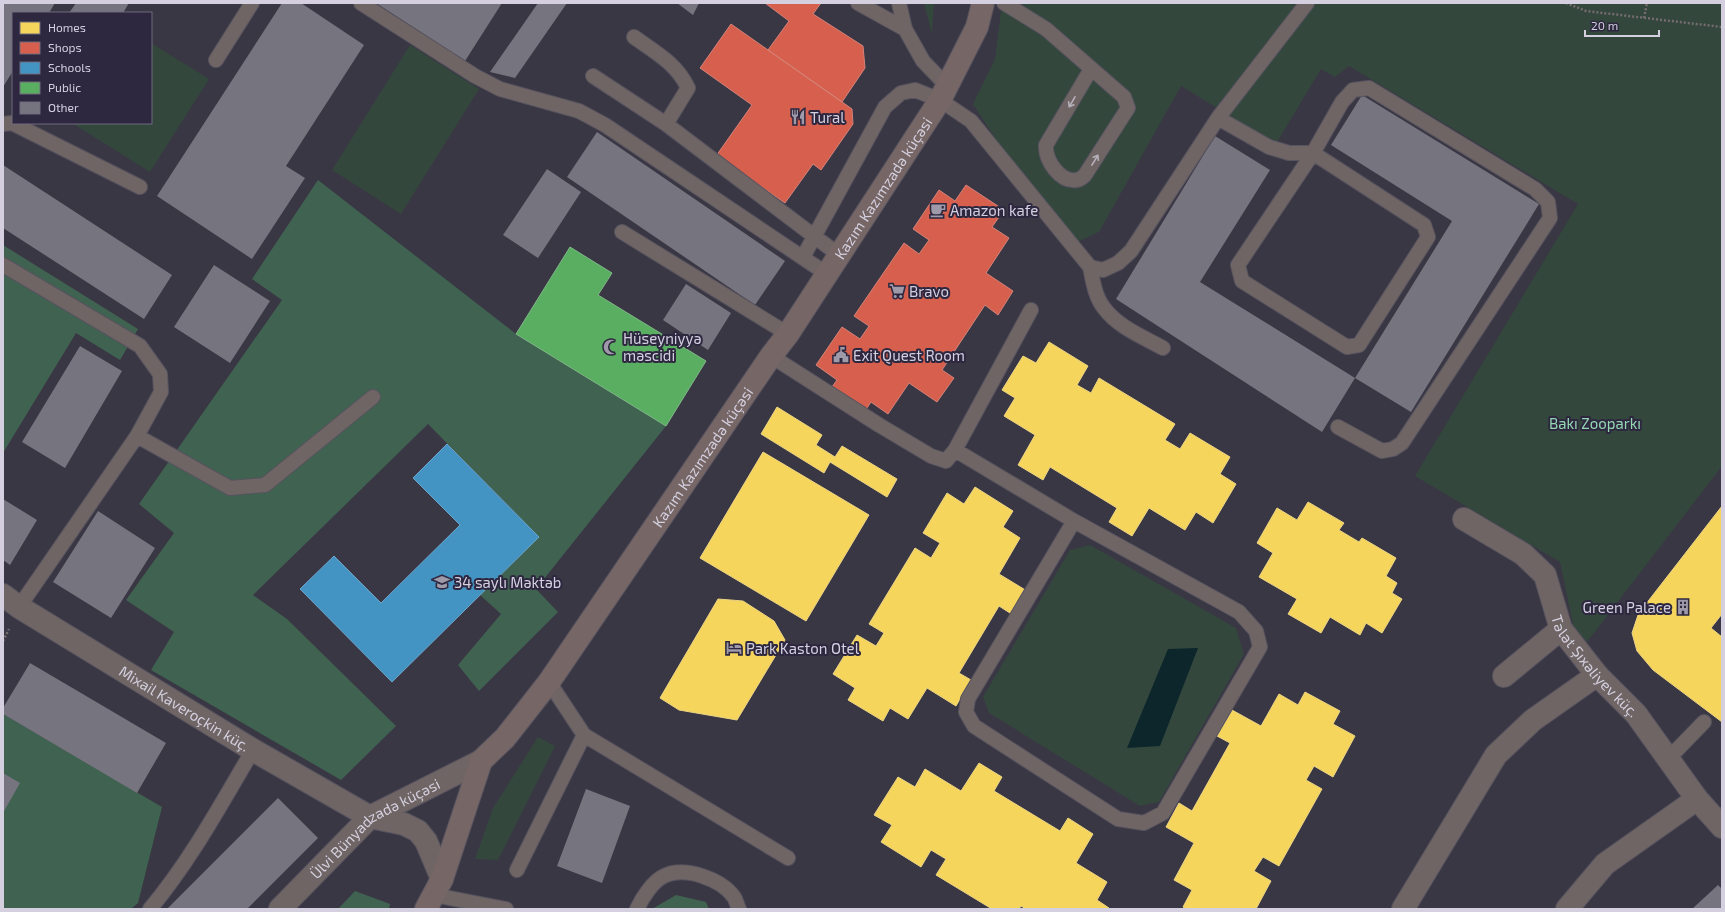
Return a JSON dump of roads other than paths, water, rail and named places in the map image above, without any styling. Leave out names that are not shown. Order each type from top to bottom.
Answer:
[{"type":"main road","name":"Kazım Kazımzadə küçəsi","points":[[434,894],[481,761],[505,738],[549,682],[771,356],[788,334],[943,93],[978,27],[983,3]]},
{"type":"street","name":"Tələt Şıxəliyev küç.","points":[[1464,519],[1523,554],[1545,575],[1561,629],[1597,675],[1636,714],[1697,799],[1722,827]]},
{"type":"street","name":"Mixail Kaveroçkin küç.","points":[[11,601],[253,750],[370,817],[404,824],[418,831],[426,841],[434,894]]},
{"type":"street","points":[[1504,676],[1561,629]]},
{"type":"street","points":[[1403,909],[1496,755],[1533,720],[1597,675]]},
{"type":"street","name":"Ülvi Bünyadzadə küçəsi","points":[[280,909],[370,817],[481,761]]},
{"type":"street","points":[[1566,909],[1605,864],[1697,799]]},
{"type":"lane","points":[[216,60],[252,3]]},
{"type":"lane","points":[[361,3],[474,76],[500,89],[579,111],[605,125],[827,274]]},
{"type":"lane","points":[[858,3],[906,29]]},
{"type":"lane","points":[[898,3],[906,29],[923,62],[943,93],[984,135],[1090,267],[1095,290],[1104,308],[1123,326],[1163,348]]},
{"type":"lane","points":[[1004,3],[1046,28],[1124,97],[1128,108],[1085,176],[1077,180],[1066,178],[1051,165],[1046,153],[1046,145],[1091,69]]},
{"type":"lane","points":[[1090,267],[1103,270],[1118,263],[1131,251],[1218,118],[1307,3]]},
{"type":"lane","points":[[634,37],[673,65],[683,76],[688,88],[666,124]]},
{"type":"lane","points":[[593,76],[666,124],[839,255]]},
{"type":"lane","points":[[1218,118],[1269,147],[1289,153],[1313,153],[1424,224],[1428,237],[1359,345],[1347,347],[1242,281],[1238,265],[1313,153],[1342,102],[1353,90],[1369,88],[1535,189],[1548,202],[1550,218],[1402,443],[1392,449],[1382,451],[1338,427]]},
{"type":"lane","points":[[803,257],[885,107],[901,93],[915,90],[943,93]]},
{"type":"lane","points":[[14,124],[140,187]]},
{"type":"lane","points":[[622,232],[788,334]]},
{"type":"lane","points":[[3,265],[140,346],[160,374],[161,392],[137,436],[11,601]]},
{"type":"lane","points":[[771,356],[930,456],[946,461],[955,450],[1031,310]]},
{"type":"lane","points":[[137,436],[230,488],[265,485],[373,397]]},
{"type":"lane","points":[[955,450],[1074,520],[1239,612],[1256,631],[1260,647],[1164,813],[1144,823],[1118,819],[974,726],[966,712],[968,699],[1074,520]]},
{"type":"lane","points":[[549,682],[584,735],[788,858]]},
{"type":"lane","points":[[1668,759],[1704,722]]},
{"type":"lane","points":[[517,870],[584,735]]},
{"type":"lane","points":[[150,909],[169,887],[187,860],[253,750]]},
{"type":"lane","points":[[637,909],[643,896],[664,876],[680,872],[698,874],[716,882],[734,897],[739,909]]},
{"type":"lane","points":[[434,894],[506,909]]},
{"type":"place","name":"Tural","points":[[798,117]]},
{"type":"place","name":"Amazon kafe","points":[[938,210]]},
{"type":"place","name":"Bravo","points":[[897,291]]},
{"type":"place","name":"Hüseyniyyə məscidi","points":[[611,347]]},
{"type":"place","name":"Exit Quest Room","points":[[841,355]]},
{"type":"place","name":"34 saylı Məktəb","points":[[442,582]]},
{"type":"place","name":"Green Palace","points":[[1683,607]]},
{"type":"place","name":"Park Kaston Otel","points":[[734,648]]},
{"type":"park label","name":"Bakı Zooparkı","points":[[1595,423]]}]
